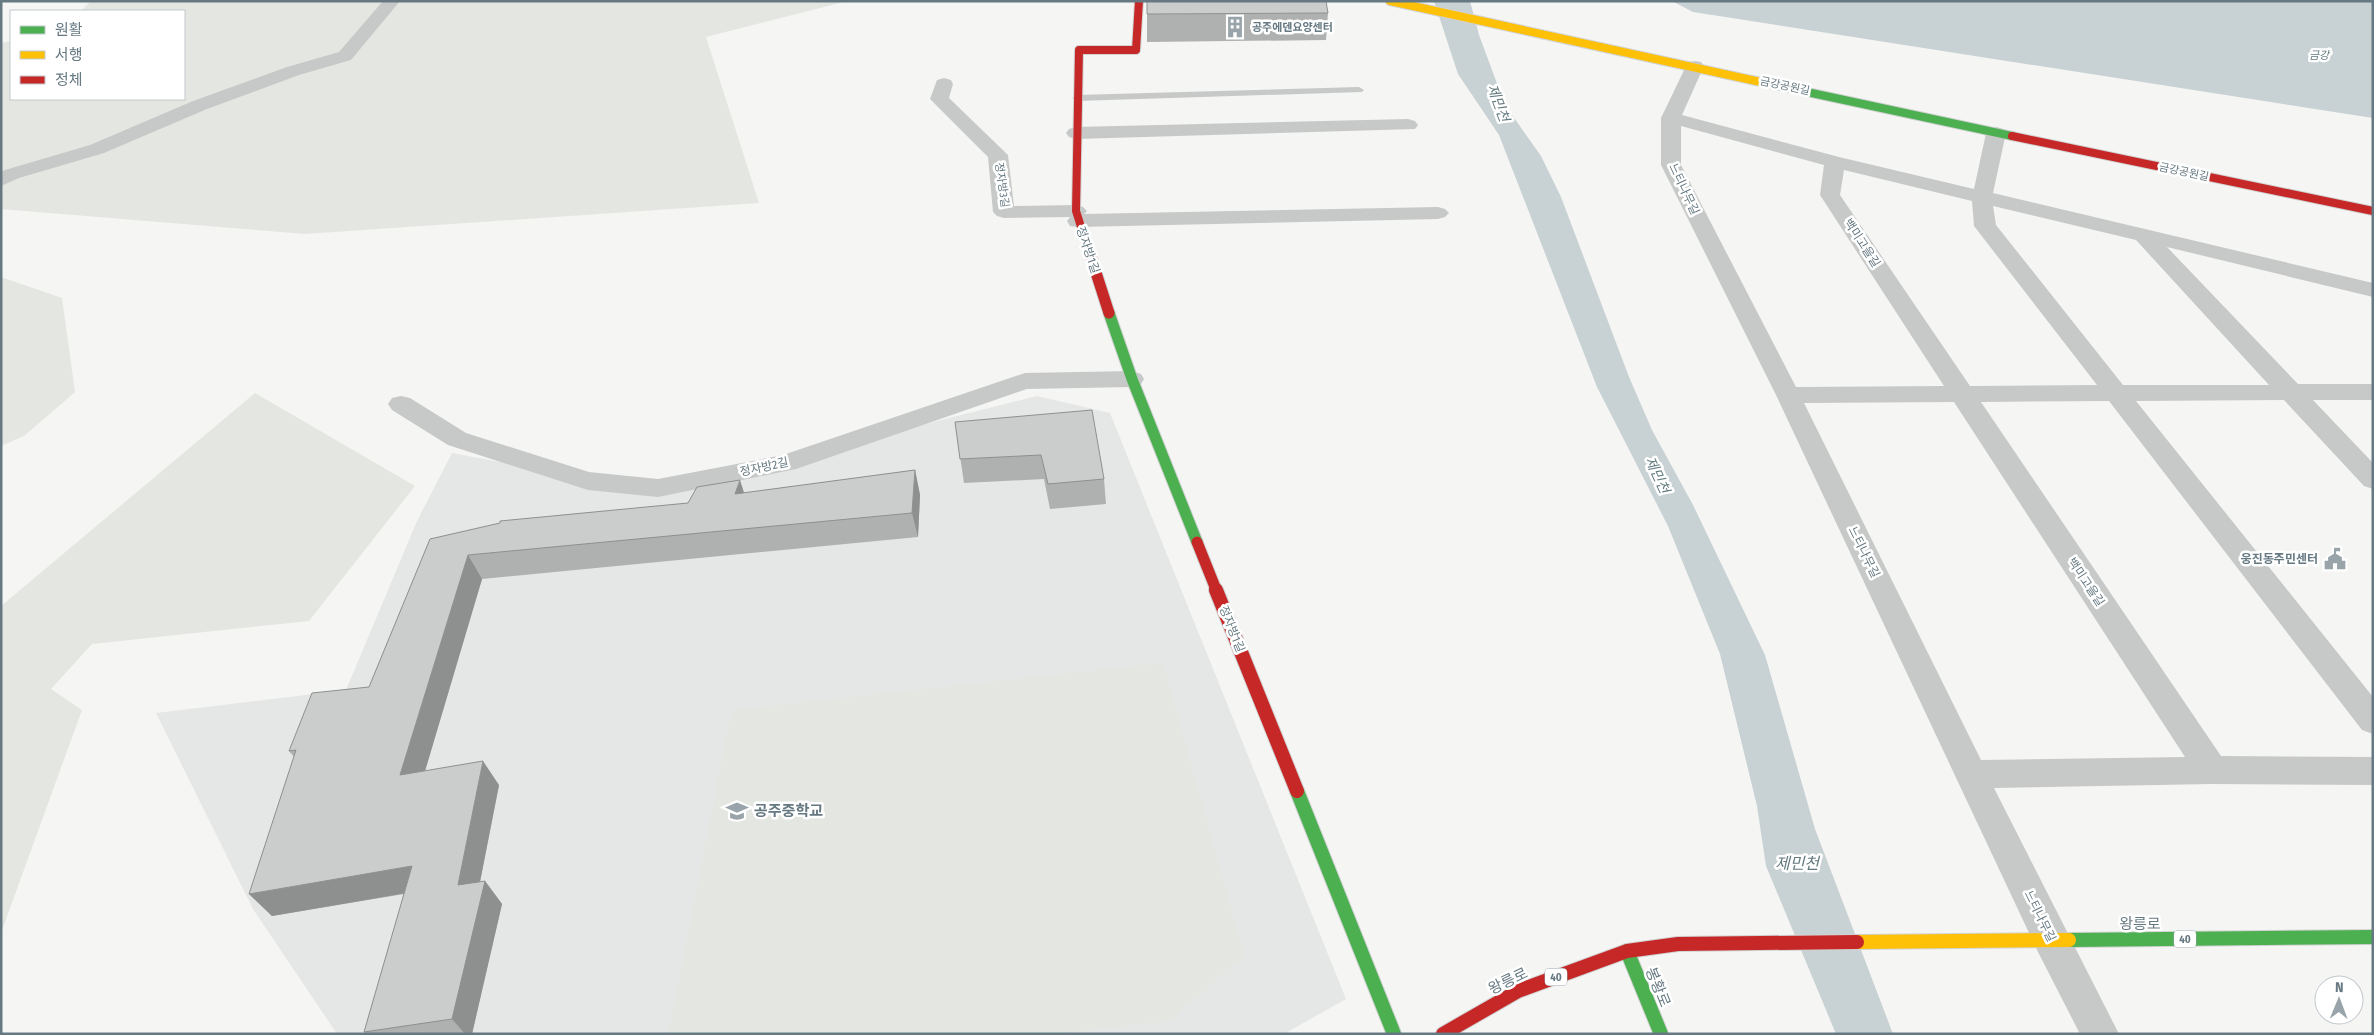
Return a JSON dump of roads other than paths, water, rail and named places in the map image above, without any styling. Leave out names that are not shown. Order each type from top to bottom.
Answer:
[{"type":"main road","name":"정자방1길","points":[[1139,1],[1136,50],[1079,50],[1076,133],[1077,216],[1132,379],[1394,1034]]},
{"type":"main road","name":"금강공원길","points":[[1390,1],[1996,133],[2373,211]]},
{"type":"main road","name":"왕릉로","points":[[1443,1034],[1518,991],[1627,951],[1678,944],[2373,937]]},
{"type":"main road","name":"봉황로","points":[[1627,951],[1661,1034]]},
{"type":"street","points":[[1,180],[12,174],[97,149],[200,105],[293,71],[345,56],[392,1]]},
{"type":"street","name":"느티나무길","points":[[1695,66],[1671,118],[1670,165],[1788,395],[2052,940],[2100,1034]]},
{"type":"street","name":"정자방3길","points":[[944,84],[939,99],[998,155],[1004,212],[1077,216]]},
{"type":"street","points":[[1671,118],[1835,162],[2373,290]]},
{"type":"street","points":[[1076,133],[1408,125]]},
{"type":"street","points":[[1996,133],[1982,197],[1985,226],[2373,721]]},
{"type":"street","name":"백미고을길","points":[[1835,162],[1830,195],[2212,770]]},
{"type":"street","name":"정자방1길","points":[[1077,216],[1438,213]]},
{"type":"street","points":[[2144,236],[2373,480]]},
{"type":"street","name":"정자방2길","points":[[400,404],[456,439],[588,481],[658,488],[787,463],[1025,381],[1132,379]]},
{"type":"street","points":[[1788,395],[2373,392]]},
{"type":"street","points":[[1971,774],[2212,770],[2373,771]]},
{"type":"lane","points":[[1077,98],[1360,90]]},
{"type":"water","name":"제민천","points":[[1434,1],[1470,1],[1479,35],[1505,105],[1541,156],[1561,197],[1629,377],[1652,430],[1693,505],[1765,655],[1815,829],[1893,1034],[1836,1034],[1766,866],[1757,806],[1720,654],[1668,526],[1597,387],[1499,135],[1458,74]]},
{"type":"water","name":"금강","points":[[1672,1],[2373,1],[2373,118],[1693,12]]},
{"type":"place","name":"공주에덴요양센터","points":[[1235,27]]},
{"type":"place","name":"웅진동주민센터","points":[[2335,559]]},
{"type":"place","name":"공주중학교","points":[[737,811]]}]
